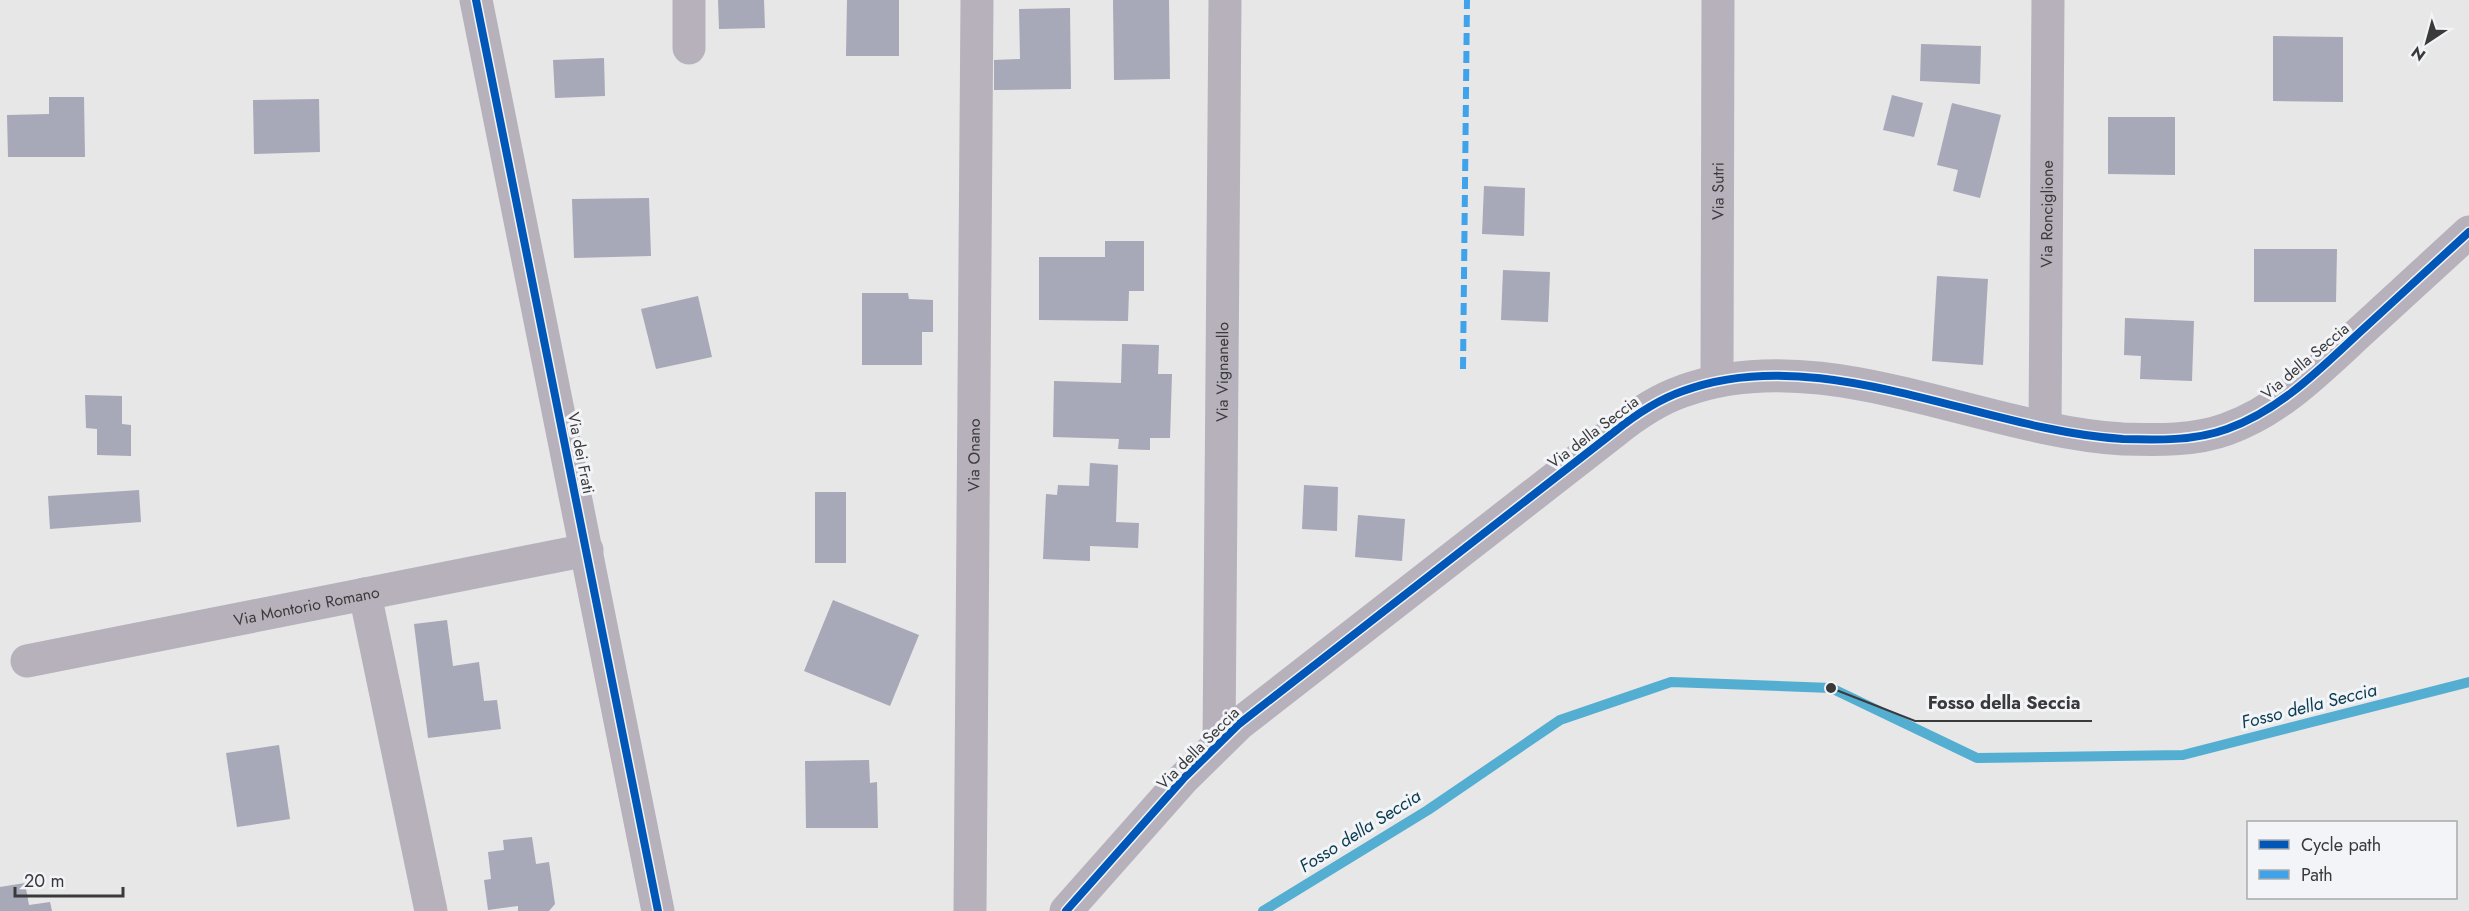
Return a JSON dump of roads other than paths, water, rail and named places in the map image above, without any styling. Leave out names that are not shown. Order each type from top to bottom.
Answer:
[{"type":"street","name":"Via dei Frati","points":[[476,0],[658,911]]},
{"type":"street","points":[[689,0],[689,48]]},
{"type":"street","name":"Via Onano","points":[[970,911],[977,0]]},
{"type":"street","name":"Via Vignanello","points":[[1219,742],[1225,0]]},
{"type":"street","name":"Via Sutri","points":[[1717,381],[1718,0]]},
{"type":"street","name":"Via Ronciglione","points":[[2045,427],[2048,0]]},
{"type":"street","name":"Via della Seccia","points":[[1066,911],[1170,793],[1219,742],[1279,691],[1632,418],[1667,397],[1717,381],[1768,376],[1835,380],[2045,427],[2103,437],[2181,438],[2225,430],[2254,418],[2296,390],[2469,232]]},
{"type":"street","name":"Via Montorio Romano","points":[[27,661],[587,550]]},
{"type":"street","points":[[365,594],[431,911]]},
{"type":"waterway","name":"Fosso della Seccia","points":[[1263,911],[1428,810],[1560,720],[1671,682],[1831,688],[1977,758],[2183,755],[2469,682]]},
{"type":"place","name":"Fosso della Seccia","points":[[1831,688]]}]
